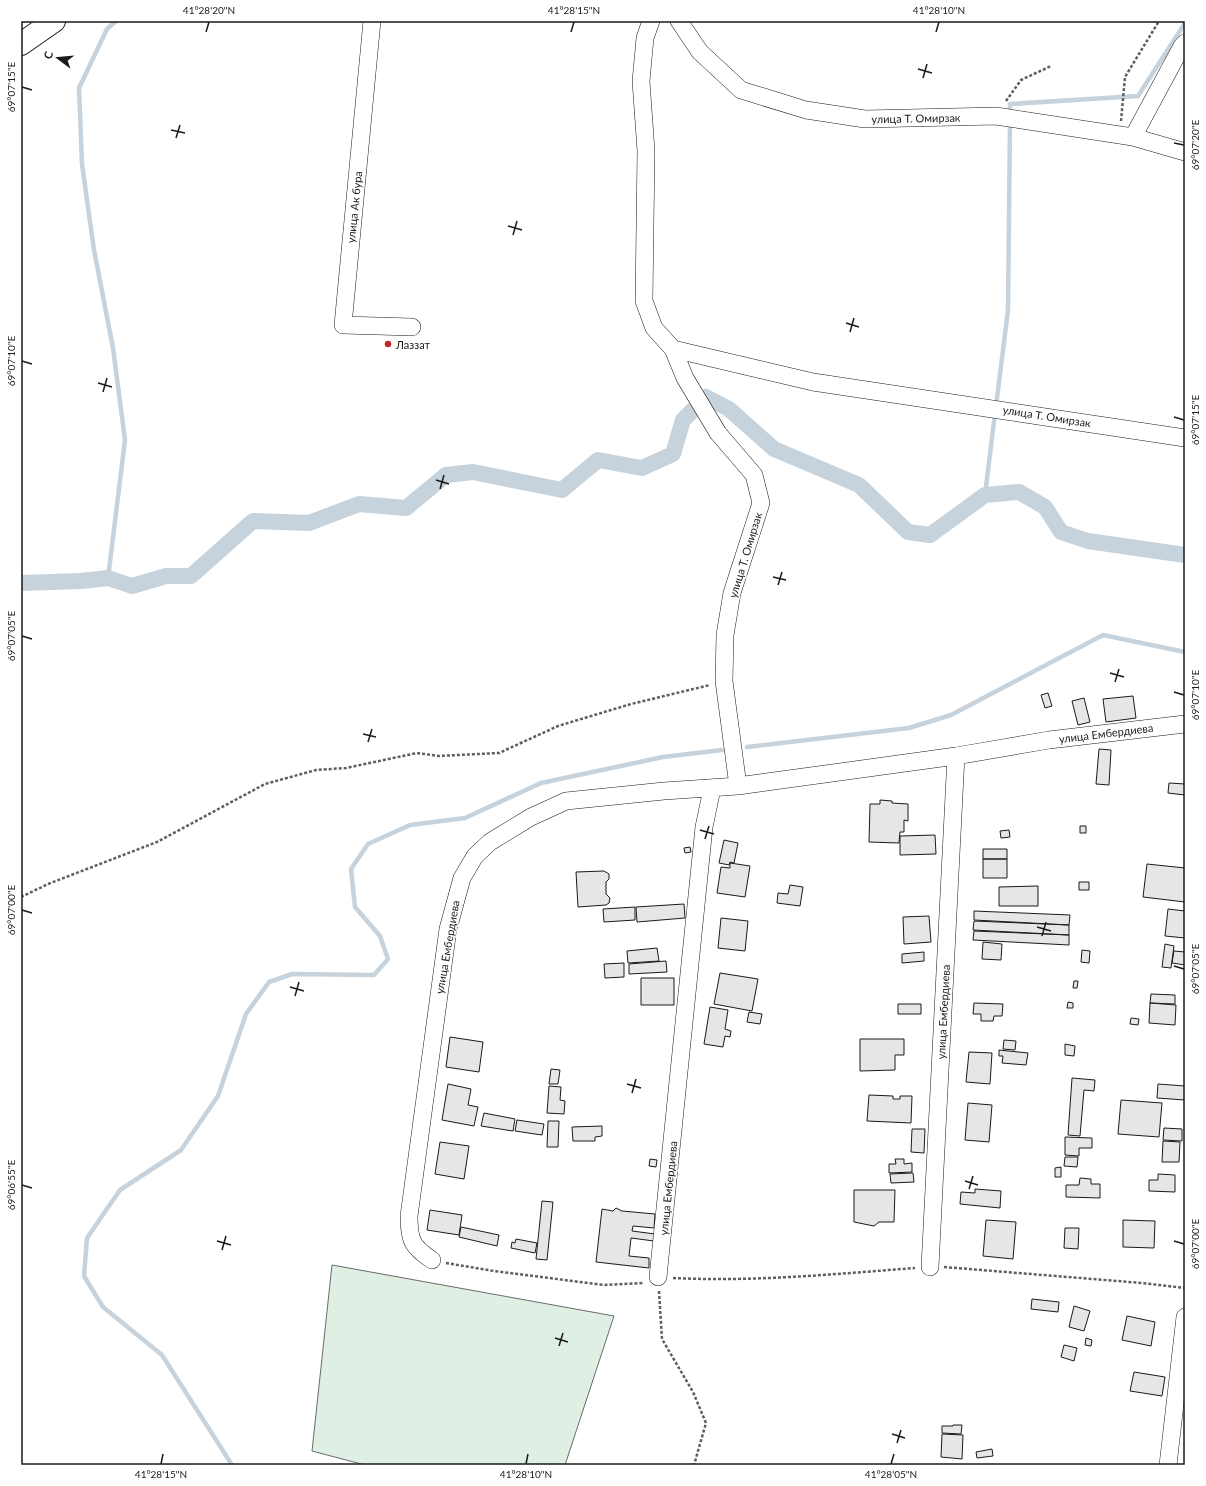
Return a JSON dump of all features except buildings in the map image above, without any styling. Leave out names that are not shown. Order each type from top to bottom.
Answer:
[{"type":"main road","points":[[21,44],[54,21]]},
{"type":"street","name":"улица Ак бура","points":[[372,21],[343,325],[412,328]]},
{"type":"street","name":"улица Т. Омирзак","points":[[651,21],[646,38],[640,81],[646,151],[644,301],[654,328],[673,349],[685,378],[705,413],[718,433],[754,475],[760,503],[732,593],[725,635],[724,681],[738,786]]},
{"type":"street","name":"улица Т. Омирзак","points":[[679,21],[700,52],[741,90],[806,110],[865,120],[996,116],[1126,136],[1185,152]]},
{"type":"street","points":[[1126,136],[1185,43]]},
{"type":"street","name":"улица Т. Омирзак","points":[[673,349],[813,382],[1185,438]]},
{"type":"street","name":"улица Ембердиева","points":[[432,1260],[416,1248],[411,1241],[409,1216],[448,929],[456,897],[468,865],[490,842],[530,817],[566,801],[664,791],[712,789],[738,786],[956,756],[1049,740],[1185,724]]},
{"type":"street","name":"улица Ембердиева","points":[[930,1267],[956,756]]},
{"type":"street","name":"улица Ембердиева","points":[[658,1277],[704,827],[712,789]]},
{"type":"street","points":[[1168,1465],[1185,1317]]},
{"type":"path","points":[[1126,136],[1125,77],[1158,21]]},
{"type":"path","points":[[996,116],[1021,80],[1051,66]]},
{"type":"path","points":[[21,897],[48,884],[157,842],[265,784],[316,770],[346,768],[417,752],[439,756],[499,753],[558,726],[631,704],[724,681]]},
{"type":"path","points":[[432,1260],[494,1271],[604,1285],[652,1282],[658,1277]]},
{"type":"path","points":[[658,1277],[662,1339],[693,1392],[706,1423],[694,1465]]},
{"type":"green space","points":[[332,1265],[614,1316],[565,1465],[365,1465],[312,1451]]},
{"type":"waterway","points":[[108,578],[125,440],[113,348],[94,250],[82,164],[79,88],[107,29],[116,21]]},
{"type":"waterway","points":[[1010,115],[1010,104],[1138,96],[1185,23]]},
{"type":"waterway","points":[[996,406],[1008,310],[1010,122]]},
{"type":"waterway","points":[[21,583],[81,581],[108,578],[132,586],[166,576],[191,576],[253,521],[309,523],[359,504],[406,508],[446,475],[473,472],[562,490],[598,460],[642,468],[673,454],[683,420],[706,397],[729,409],[774,449],[859,485],[908,532],[930,535],[985,495],[1019,492],[1045,507],[1061,532],[1088,541],[1185,555]]},
{"type":"waterway","points":[[985,495],[995,413]]},
{"type":"waterway","points":[[747,747],[909,728],[951,715],[1103,635],[1185,652]]},
{"type":"waterway","points":[[232,1465],[162,1355],[103,1307],[84,1276],[87,1238],[120,1190],[181,1150],[218,1096],[246,1014],[269,982],[292,974],[374,975],[388,959],[380,936],[355,907],[351,869],[368,844],[410,825],[465,818],[541,783],[663,757],[722,750]]},
{"type":"place","name":"Лаззат","points":[[388,344]]}]
